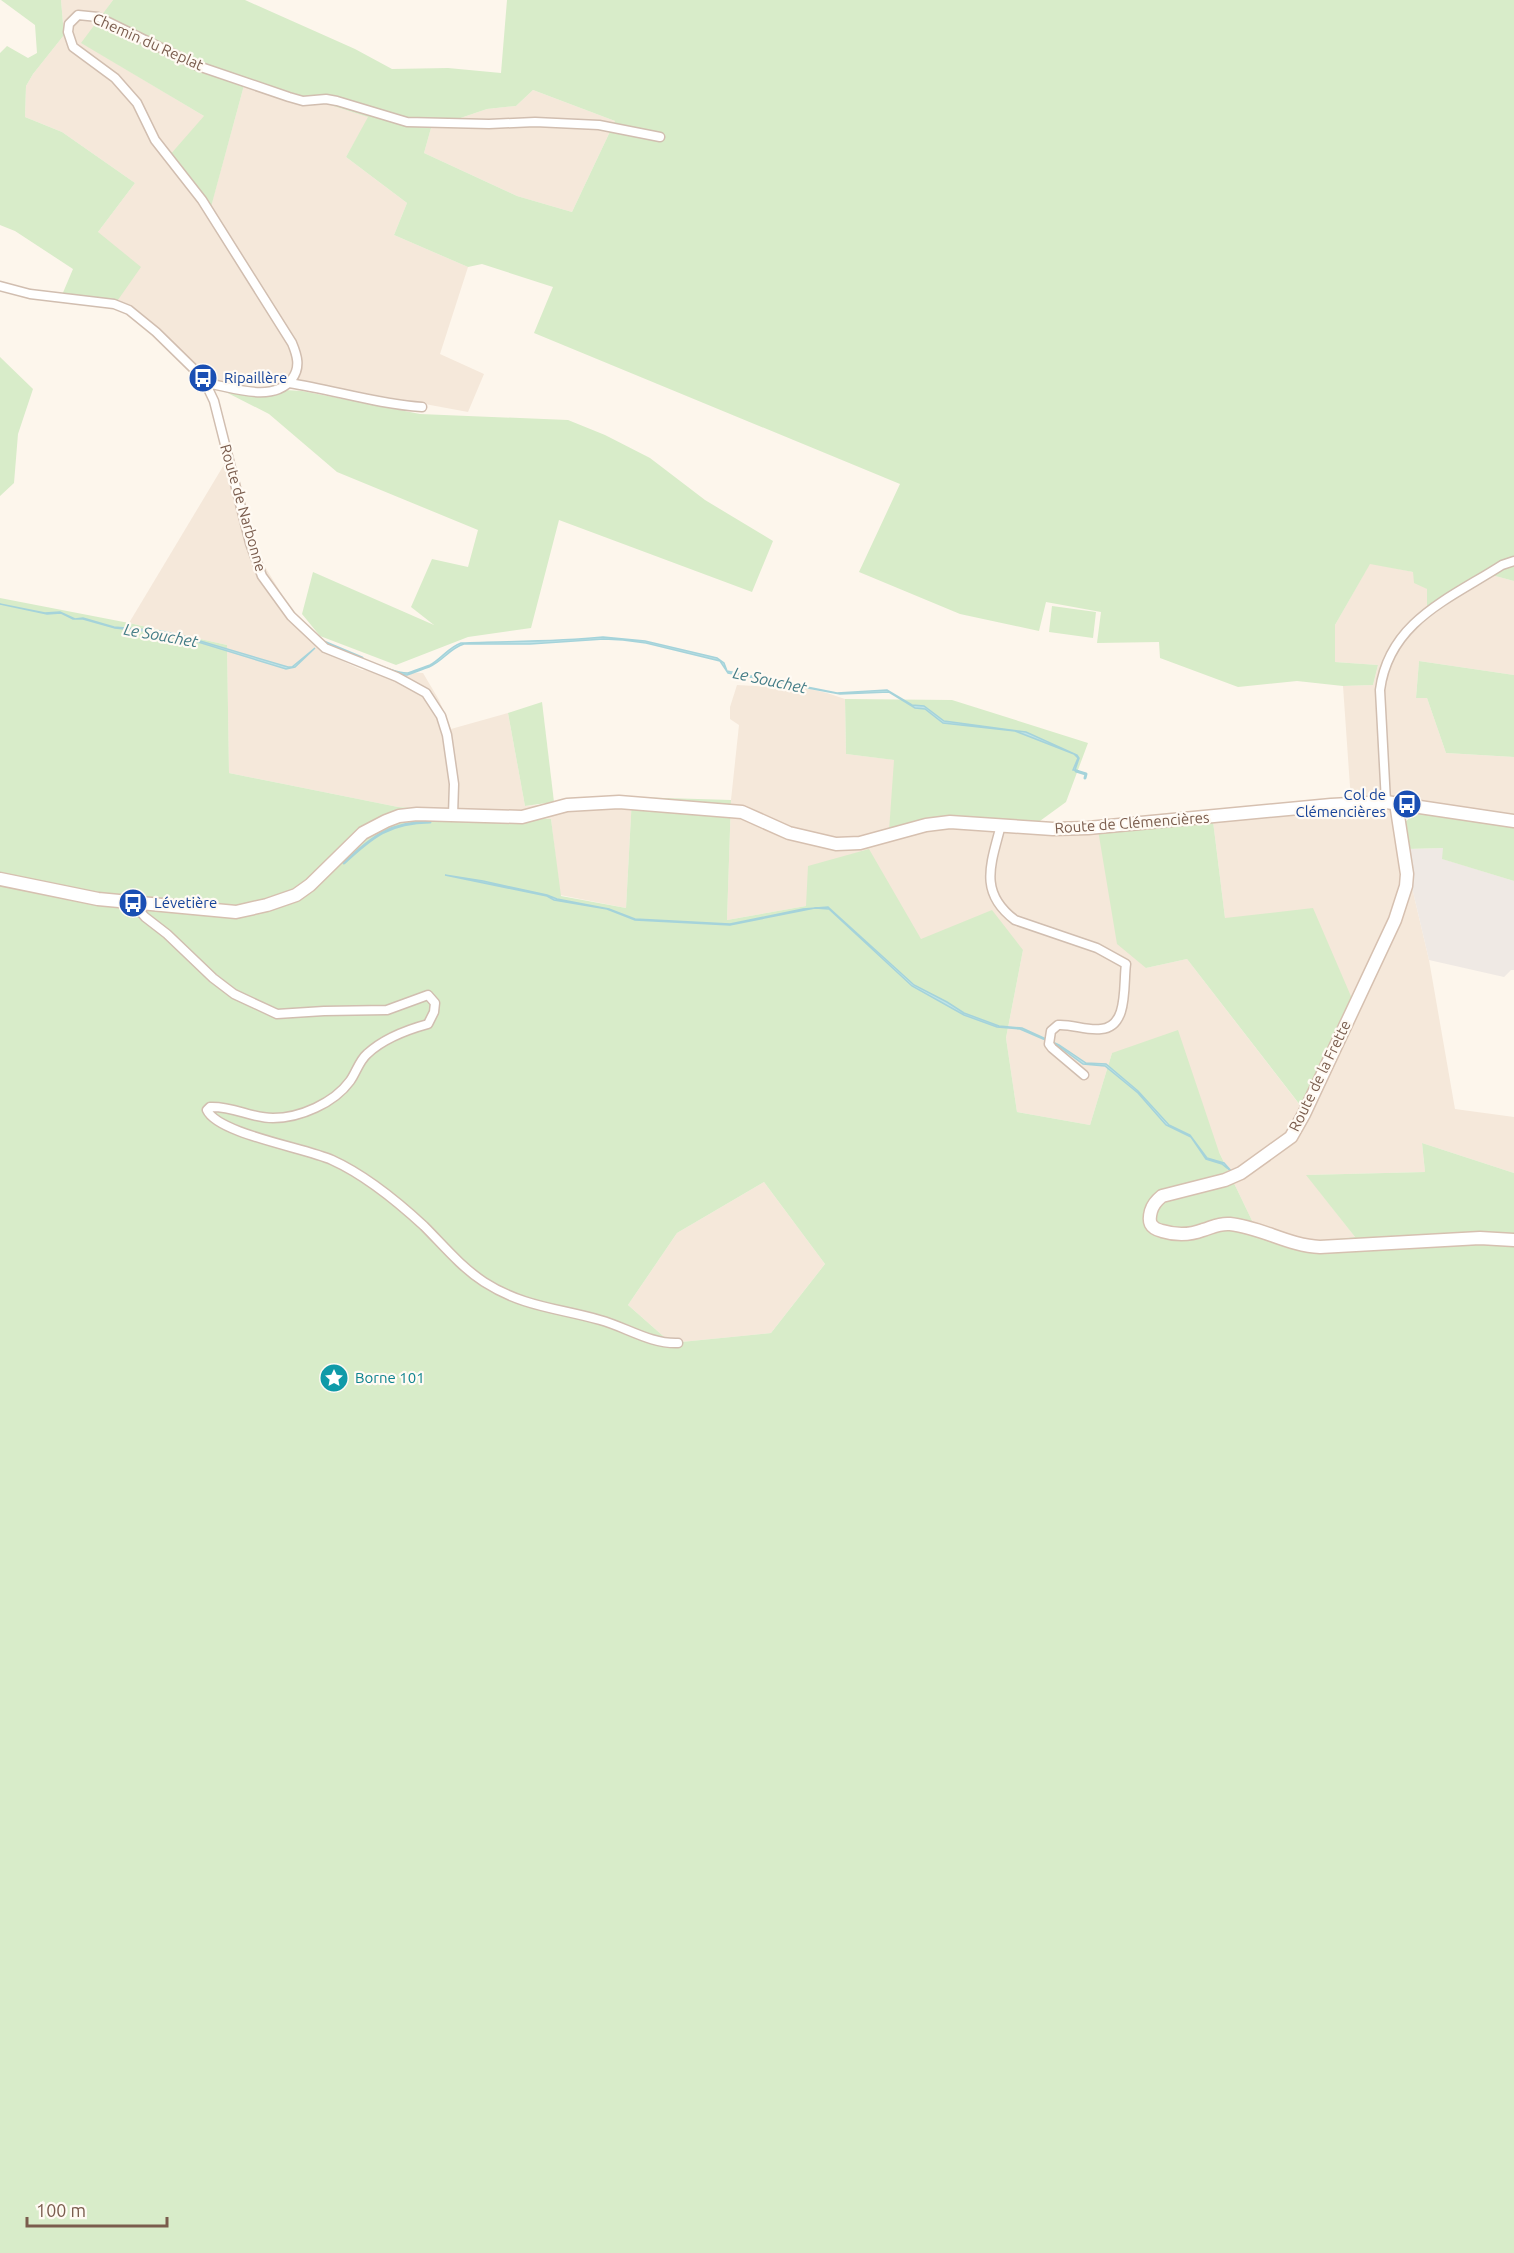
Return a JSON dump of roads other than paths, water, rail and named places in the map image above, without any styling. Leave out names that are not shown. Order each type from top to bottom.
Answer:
[{"type":"street","name":"Chemin du Replat","points":[[289,383],[296,375],[298,368],[297,355],[292,343],[202,200],[155,140],[137,103],[115,78],[73,47],[68,32],[69,24],[78,15],[98,17],[198,66],[289,97],[303,101],[326,99],[337,101],[398,121],[599,125],[660,137]]},
{"type":"street","name":"Route de Narbonne","points":[[0,286],[30,294],[114,304],[129,310],[156,332],[207,383],[214,401],[250,543],[262,576],[291,616],[325,648],[397,677],[426,693],[441,716],[447,735],[454,784],[453,815]]},
{"type":"street","points":[[207,383],[265,393],[289,383],[399,406],[422,407]]},
{"type":"street","points":[[1391,803],[1380,690],[1382,675],[1396,646],[1407,630],[1426,613],[1502,565],[1514,561]]},
{"type":"street","name":"Route de Clémencières","points":[[0,879],[75,895],[133,903],[236,912],[296,895],[310,885],[363,833],[386,820],[399,816],[417,814],[522,817],[567,805],[619,802],[742,812],[806,838],[836,844],[869,841],[939,823],[966,822],[1053,829],[1088,828],[1331,805],[1391,803],[1514,821]]},
{"type":"street","name":"Route de la Frette","points":[[1391,803],[1407,874],[1404,897],[1304,1114],[1291,1137],[1241,1173],[1225,1180],[1162,1196],[1154,1203],[1149,1220],[1155,1229],[1176,1234],[1202,1231],[1216,1224],[1228,1223],[1263,1230],[1309,1247],[1480,1238],[1514,1240]]},
{"type":"street","points":[[1001,825],[989,873],[996,902],[1015,920],[1097,948],[1126,964],[1122,1012],[1113,1024],[1099,1030],[1058,1025],[1051,1031],[1052,1048],[1084,1075]]},
{"type":"street","points":[[133,903],[145,917],[167,934],[213,978],[234,993],[277,1014],[387,1010],[428,995],[435,1003],[434,1012],[428,1024],[385,1040],[365,1055],[349,1083],[327,1102],[289,1116],[273,1118],[255,1116],[227,1106],[210,1107],[207,1110],[214,1120],[253,1136],[331,1159],[390,1197],[483,1281],[512,1297],[539,1307],[601,1320],[665,1344],[678,1343]]},
{"type":"street","points":[[145,917],[151,904]]},
{"type":"water","points":[[0,604],[45,613],[60,612],[75,619],[61,613],[47,614]]},
{"type":"water","points":[[83,618],[114,627],[161,631],[180,635],[288,667],[292,667],[315,648],[295,667],[286,669],[172,634],[115,628],[75,619]]},
{"type":"water","points":[[603,637],[645,641],[717,658],[724,663],[727,671],[837,693],[887,690],[912,705],[924,706],[944,721],[1026,732],[1077,755],[1079,758],[1075,770],[1079,771],[1073,770],[1078,758],[1074,754],[1015,731],[943,723],[925,709],[915,708],[889,692],[840,694],[728,673],[720,661],[646,643],[604,639],[530,644],[464,644],[429,667],[407,675],[362,660],[319,640],[378,665],[408,673],[430,665],[461,643]]},
{"type":"water","points":[[445,875],[483,881],[609,909],[635,919],[730,924],[815,908],[730,925],[635,920],[607,909],[554,900],[547,896]]},
{"type":"water","points":[[828,907],[914,985],[964,1013],[999,1026],[1022,1028],[1059,1045],[1086,1063],[1106,1064],[1138,1091],[1169,1125],[1190,1135],[1207,1158],[1224,1163],[1233,1173],[1222,1164],[1206,1159],[1191,1137],[1166,1125],[1138,1093],[1105,1066],[1083,1064],[1057,1045],[1020,1029],[997,1027],[964,1015],[912,986],[829,909],[815,908]]},
{"type":"waterway","name":"Le Souchet","points":[[324,642],[362,658]]},
{"type":"waterway","name":"Le Souchet","points":[[752,677],[790,683]]},
{"type":"waterway","name":"Le Souchet","points":[[1076,771],[1086,774],[1085,778]]},
{"type":"waterway","points":[[344,863],[373,839],[393,828],[430,822]]},
{"type":"place","name":"Ripaillère","points":[[203,378]]},
{"type":"place","name":"Col de Clémencières","points":[[1407,804]]},
{"type":"place","name":"Lévetière","points":[[133,903]]},
{"type":"place","name":"Borne 101","points":[[334,1378]]}]
